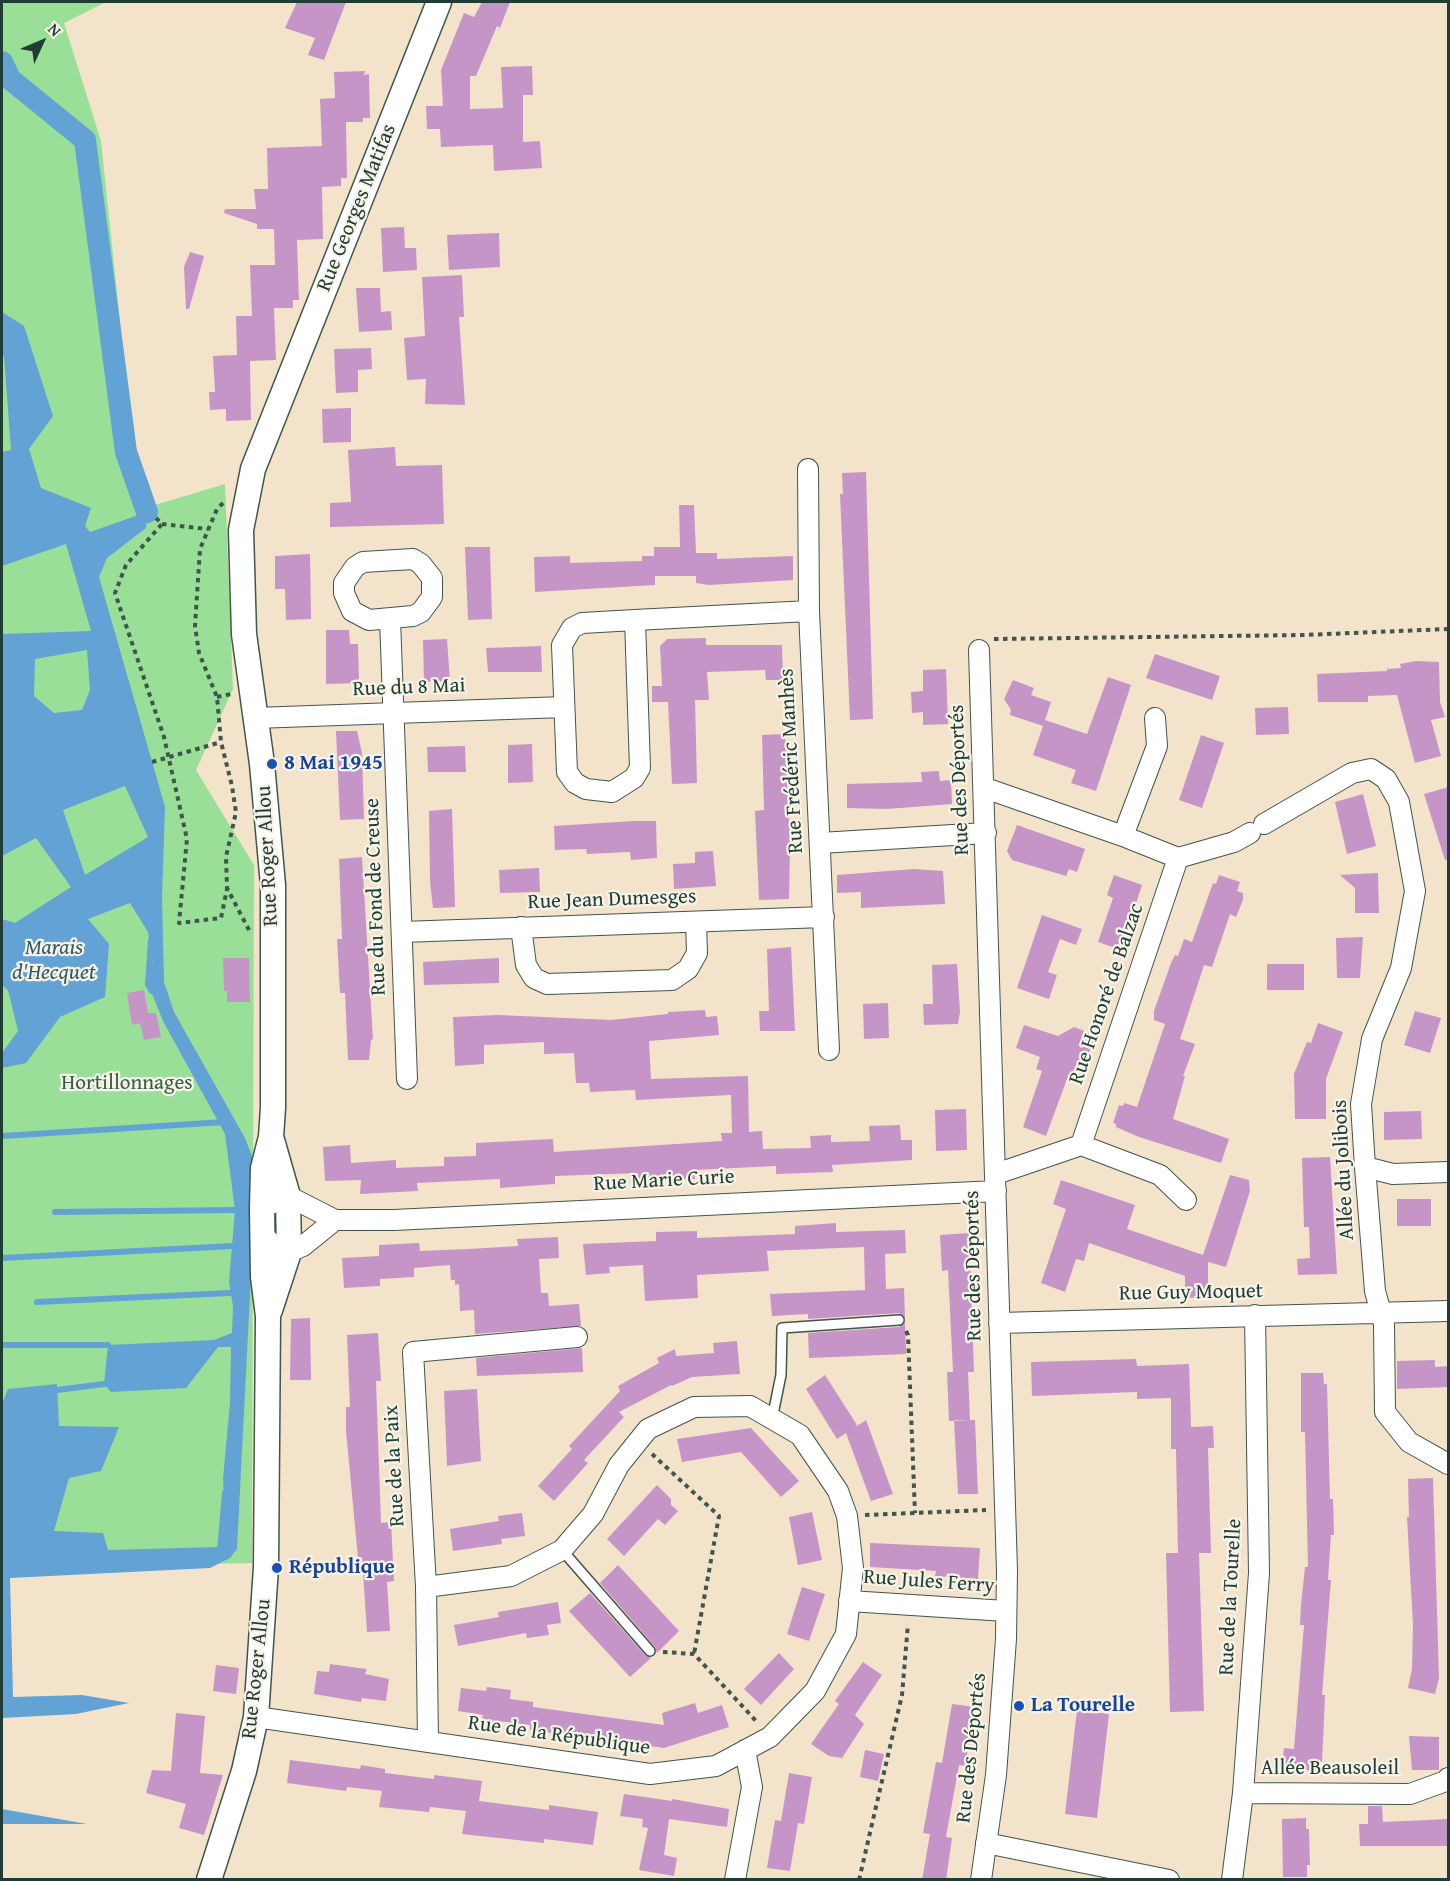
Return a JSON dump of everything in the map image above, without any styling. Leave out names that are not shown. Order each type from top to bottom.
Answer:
[{"type":"street","name":"Rue Georges Matifas","points":[[253,469],[439,2]]},
{"type":"street","name":"Rue Roger Allou","points":[[253,469],[240,530],[244,634],[262,764],[273,885],[272,1137],[288,1196],[289,1252],[268,1316]]},
{"type":"street","name":"Rue Frédéric Manhès","points":[[808,469],[809,611],[830,1050]]},
{"type":"street","points":[[413,559],[421,564],[432,578],[432,597],[422,612],[413,616],[390,619],[369,620],[352,611],[344,593],[345,584],[355,567],[363,562],[413,559]]},
{"type":"street","points":[[635,620],[640,768],[634,778],[612,792],[586,789],[575,783],[567,772],[562,645],[566,635],[582,623],[635,620],[809,611]]},
{"type":"street","name":"Rue du Fond de Creuse","points":[[390,619],[406,1079]]},
{"type":"street","name":"Rue des Déportés","points":[[979,650],[985,788],[1006,1611],[996,1775],[981,1880]]},
{"type":"street","name":"Rue du 8 Mai","points":[[255,718],[564,707]]},
{"type":"street","points":[[1123,836],[1157,746],[1155,718]]},
{"type":"street","name":"Allée du Jolibois","points":[[1178,858],[1234,842],[1352,773],[1371,769],[1386,779],[1399,801],[1415,891],[1401,968],[1372,1039],[1361,1104],[1375,1292],[1383,1313]]},
{"type":"street","points":[[985,788],[1123,836],[1178,858]]},
{"type":"street","points":[[820,843],[986,833]]},
{"type":"street","name":"Rue Honoré de Balzac","points":[[1081,1145],[1178,858]]},
{"type":"street","name":"Rue Jean Dumesges","points":[[402,932],[824,917]]},
{"type":"street","points":[[521,927],[526,965],[534,978],[547,984],[672,980],[688,969],[697,953],[696,922]]},
{"type":"street","name":"Rue Roger Allou","points":[[211,1878],[244,1771],[256,1717],[266,1567],[268,1316],[263,1277],[263,1168],[272,1137]]},
{"type":"street","points":[[996,1183],[1081,1145],[1160,1175],[1186,1200]]},
{"type":"street","points":[[1365,1167],[1393,1174],[1449,1172]]},
{"type":"street","name":"Rue Marie Curie","points":[[335,1220],[996,1183]]},
{"type":"street","points":[[262,1208],[288,1196],[335,1220],[303,1246],[289,1252],[283,1251],[263,1236]]},
{"type":"street","name":"Rue Guy Moquet","points":[[999,1323],[1449,1311]]},
{"type":"street","points":[[1383,1313],[1385,1412],[1409,1442],[1449,1464]]},
{"type":"street","name":"Rue de la Tourelle","points":[[1232,1880],[1243,1793],[1259,1573],[1255,1316]]},
{"type":"street","name":"Rue de la Paix","points":[[428,1742],[426,1587],[413,1352],[577,1338]]},
{"type":"street","name":"Rue de la République","points":[[256,1717],[650,1774],[716,1766],[770,1737],[815,1692],[846,1634],[854,1568],[847,1515],[838,1491],[800,1435],[750,1406],[694,1407],[648,1429],[619,1465],[593,1514],[562,1551],[511,1576],[426,1587]]},
{"type":"street","name":"Rue Jules Ferry","points":[[849,1601],[1006,1611]]},
{"type":"street","points":[[735,1880],[752,1787],[745,1750]]},
{"type":"street","name":"Allée Beausoleil","points":[[1243,1793],[1410,1794],[1449,1778]]},
{"type":"street","points":[[986,1843],[1169,1880]]},
{"type":"lane","points":[[772,1419],[781,1375],[782,1328],[899,1320]]},
{"type":"lane","points":[[562,1551],[650,1651]]},
{"type":"path","points":[[162,524],[126,564],[115,593],[169,757],[187,839],[179,923],[221,918],[227,888],[226,857],[236,812],[232,786],[220,742],[217,697],[199,653],[195,626],[200,549],[217,509]]},
{"type":"path","points":[[156,518],[162,524],[208,529]]},
{"type":"path","points":[[979,650],[993,639],[1304,635],[1449,629]]},
{"type":"path","points":[[152,762],[220,742]]},
{"type":"path","points":[[227,888],[257,946],[272,956]]},
{"type":"path","points":[[899,1320],[908,1335],[915,1513]]},
{"type":"path","points":[[638,1442],[719,1516],[694,1654]]},
{"type":"path","points":[[847,1515],[1005,1509]]},
{"type":"path","points":[[859,1880],[902,1695],[910,1605]]},
{"type":"path","points":[[650,1651],[694,1654],[770,1737]]},
{"type":"green space","name":"Hortillonnages","points":[[2,2],[106,2],[64,23],[101,141],[133,444],[155,505],[225,484],[233,689],[196,770],[254,865],[252,1563],[3,1568],[2,1576]]},
{"type":"water","name":"Marais d'Hecquet","points":[[2,312],[24,326],[53,416],[29,449],[41,488],[91,508],[85,526],[90,532],[147,512],[146,528],[107,558],[99,577],[165,807],[162,897],[164,982],[174,1012],[245,1138],[252,1156],[253,1170],[252,1255],[237,1549],[230,1558],[210,1568],[10,1578],[13,1697],[82,1695],[129,1703],[76,1714],[2,1718],[2,1404],[8,1389],[57,1384],[59,1426],[119,1427],[101,1471],[69,1478],[54,1531],[103,1533],[108,1550],[218,1547],[222,1544],[225,1520],[223,1479],[230,1402],[231,1347],[218,1347],[186,1388],[111,1392],[104,1384],[108,1345],[214,1340],[232,1333],[233,1306],[229,1282],[235,1210],[225,1134],[163,1021],[149,986],[150,967],[153,962],[148,932],[130,903],[88,919],[109,944],[105,997],[60,1017],[26,1063],[2,1068],[2,1053],[18,1031],[8,990],[2,985],[2,919],[15,923],[71,887],[36,838],[2,856],[2,634],[91,631],[66,544],[2,566],[2,452],[11,450],[4,356],[2,354]],"holes":[[[87,650],[90,690],[82,710],[54,713],[34,696],[35,659]],[[125,786],[148,837],[85,875],[63,810]]]},
{"type":"water","points":[[2,1809],[87,1824],[2,1824]]},
{"type":"building","points":[[297,2],[346,2],[324,60],[308,55],[315,38],[285,28]]},
{"type":"building","points":[[482,2],[510,2],[476,76],[470,76],[470,109],[503,108],[501,67],[532,66],[533,95],[523,95],[523,142],[540,141],[542,168],[494,171],[493,145],[441,147],[440,129],[427,129],[426,106],[443,106],[441,70],[464,13],[474,17]]},
{"type":"building","points":[[365,71],[364,75],[369,74],[370,118],[363,118],[363,122],[346,122],[347,178],[341,178],[341,186],[322,187],[323,239],[297,240],[299,300],[293,300],[293,308],[274,308],[276,360],[250,361],[251,420],[226,421],[226,409],[210,410],[209,392],[215,392],[213,356],[237,355],[236,316],[252,316],[250,265],[275,265],[274,229],[257,229],[257,224],[224,213],[225,209],[256,209],[254,189],[268,189],[267,148],[322,146],[320,99],[335,98],[334,72]]},
{"type":"building","points":[[404,227],[405,248],[416,248],[417,270],[383,272],[381,228]]},
{"type":"building","points":[[499,233],[500,267],[449,270],[447,235]]},
{"type":"building","points":[[190,252],[204,256],[189,309],[186,309],[184,267]]},
{"type":"building","points":[[462,275],[464,317],[459,317],[465,405],[425,404],[426,379],[407,380],[404,338],[425,336],[422,277]]},
{"type":"building","points":[[356,288],[380,288],[381,312],[391,311],[392,330],[359,332]]},
{"type":"building","points":[[371,348],[372,369],[358,370],[358,392],[336,393],[334,349]]},
{"type":"building","points":[[351,408],[351,442],[323,443],[322,409]]},
{"type":"building","points":[[395,447],[396,466],[442,465],[444,524],[330,527],[330,503],[351,502],[348,450]]},
{"type":"building","points":[[866,472],[873,719],[850,720],[840,494],[843,494],[842,473]]},
{"type":"building","points":[[679,505],[694,505],[696,553],[717,553],[717,559],[793,556],[793,580],[709,585],[696,583],[696,576],[655,576],[655,585],[535,592],[534,557],[570,556],[570,563],[642,561],[642,556],[654,556],[654,547],[680,547]]},
{"type":"building","points":[[465,547],[490,547],[492,619],[468,620]]},
{"type":"building","points":[[310,554],[311,619],[286,620],[285,589],[275,589],[275,556]]},
{"type":"building","points":[[326,630],[349,630],[350,644],[358,644],[359,683],[326,684]]},
{"type":"building","points":[[706,638],[706,645],[782,645],[783,680],[766,680],[765,670],[707,672],[709,700],[695,700],[697,783],[672,784],[668,702],[652,702],[652,686],[662,686],[660,646],[667,639]]},
{"type":"building","points":[[447,639],[450,681],[424,682],[423,640]]},
{"type":"building","points":[[541,646],[542,672],[488,672],[486,648]]},
{"type":"building","points":[[1155,654],[1220,676],[1212,700],[1146,678]]},
{"type":"building","points":[[1416,661],[1439,662],[1440,702],[1445,717],[1431,720],[1441,756],[1415,763],[1397,695],[1368,696],[1368,702],[1318,702],[1317,674],[1387,671],[1387,669],[1401,668],[1400,664]]},
{"type":"building","points":[[946,669],[948,724],[923,725],[923,712],[912,713],[911,692],[923,691],[923,670]]},
{"type":"building","points":[[1108,677],[1131,685],[1096,791],[1071,783],[1076,770],[1033,755],[1043,726],[1010,715],[1011,710],[1004,699],[1013,680],[1034,688],[1031,695],[1051,702],[1045,720],[1087,734]]},
{"type":"building","points":[[1288,707],[1289,734],[1256,735],[1255,708]]},
{"type":"building","points":[[336,731],[357,731],[362,753],[364,819],[340,820]]},
{"type":"building","points":[[785,734],[790,846],[789,899],[759,900],[755,811],[764,810],[762,735]]},
{"type":"building","points":[[1201,735],[1224,743],[1202,808],[1179,800]]},
{"type":"building","points":[[532,744],[533,782],[508,783],[508,745]]},
{"type":"building","points":[[465,746],[466,772],[428,772],[427,747]]},
{"type":"building","points":[[939,771],[940,781],[951,780],[952,804],[887,809],[847,808],[847,784],[922,782],[921,772]]},
{"type":"building","points":[[1449,787],[1449,860],[1445,860],[1424,794]]},
{"type":"building","points":[[1363,794],[1376,846],[1347,854],[1335,802]]},
{"type":"building","points":[[452,809],[455,907],[433,908],[430,882],[429,811]]},
{"type":"building","points":[[656,821],[657,858],[631,860],[630,852],[587,854],[586,849],[555,850],[554,826]]},
{"type":"building","points":[[1017,825],[1085,849],[1077,872],[1069,869],[1066,876],[1012,860],[1007,851]]},
{"type":"building","points":[[713,851],[716,886],[674,889],[673,864],[695,863],[695,852]]},
{"type":"building","points":[[362,857],[373,1039],[369,1060],[348,1060],[345,993],[340,993],[337,939],[342,939],[339,859]]},
{"type":"building","points":[[539,868],[540,892],[500,893],[499,870]]},
{"type":"building","points":[[914,869],[943,871],[945,904],[861,908],[861,892],[837,893],[837,875]]},
{"type":"building","points":[[1378,873],[1379,913],[1355,913],[1355,888],[1340,875]]},
{"type":"building","points":[[1114,875],[1142,885],[1121,950],[1098,942],[1113,898],[1107,895]]},
{"type":"building","points":[[1219,875],[1240,882],[1237,891],[1243,893],[1243,900],[1236,917],[1230,914],[1212,967],[1204,965],[1180,1039],[1195,1044],[1183,1076],[1185,1076],[1173,1119],[1229,1139],[1221,1163],[1139,1137],[1116,1127],[1113,1123],[1119,1105],[1123,1106],[1124,1103],[1137,1107],[1165,1024],[1154,1020],[1154,1011],[1171,963],[1175,955],[1178,956],[1184,939],[1192,942],[1213,883],[1216,884]]},
{"type":"building","points":[[1042,915],[1082,929],[1076,945],[1060,939],[1048,972],[1057,975],[1049,999],[1017,988]]},
{"type":"building","points":[[1363,937],[1360,978],[1337,978],[1336,938]]},
{"type":"building","points":[[791,947],[795,1031],[760,1031],[759,1011],[769,1011],[767,949]]},
{"type":"building","points":[[223,958],[249,958],[250,1002],[227,1002],[227,991],[224,991]]},
{"type":"building","points":[[499,958],[499,983],[424,985],[423,962]]},
{"type":"building","points":[[957,964],[960,1012],[958,1024],[924,1025],[923,1004],[933,1004],[932,965]]},
{"type":"building","points":[[1267,964],[1304,964],[1304,990],[1267,990]]},
{"type":"building","points":[[144,990],[148,1013],[156,1013],[161,1037],[144,1040],[140,1023],[132,1025],[127,993]]},
{"type":"building","points":[[888,1003],[889,1038],[864,1039],[863,1004]]},
{"type":"building","points":[[705,1010],[706,1017],[717,1016],[719,1035],[649,1041],[651,1079],[748,1076],[749,1132],[762,1131],[763,1149],[811,1148],[810,1136],[831,1135],[831,1142],[870,1141],[869,1126],[900,1125],[901,1140],[912,1140],[912,1160],[832,1165],[833,1172],[776,1174],[776,1166],[694,1170],[695,1179],[638,1180],[638,1173],[555,1176],[555,1184],[500,1188],[500,1179],[417,1183],[418,1191],[360,1194],[361,1180],[325,1181],[323,1147],[350,1145],[351,1163],[396,1160],[396,1168],[444,1166],[444,1157],[476,1156],[476,1143],[553,1139],[554,1152],[722,1141],[721,1133],[732,1133],[731,1095],[636,1100],[635,1090],[590,1092],[589,1083],[576,1083],[574,1053],[544,1054],[544,1042],[484,1045],[484,1064],[455,1066],[453,1017],[498,1015],[611,1020],[668,1014],[668,1012]]},
{"type":"building","points":[[1415,1011],[1441,1018],[1430,1053],[1404,1045]]},
{"type":"building","points":[[1318,1023],[1343,1032],[1326,1079],[1326,1119],[1295,1119],[1294,1074],[1307,1042],[1311,1043]]},
{"type":"building","points":[[1024,1025],[1058,1036],[1074,1027],[1095,1035],[1087,1059],[1082,1057],[1074,1081],[1067,1079],[1046,1136],[1023,1127],[1042,1071],[1036,1069],[1040,1057],[1016,1048]]},
{"type":"building","points":[[966,1109],[967,1150],[936,1151],[935,1110]]},
{"type":"building","points":[[1421,1111],[1422,1139],[1384,1140],[1384,1112]]},
{"type":"building","points":[[1330,1157],[1337,1274],[1298,1275],[1297,1259],[1310,1258],[1309,1227],[1304,1227],[1302,1158]]},
{"type":"building","points":[[1230,1175],[1249,1180],[1250,1191],[1226,1267],[1208,1262],[1208,1297],[1185,1298],[1185,1276],[1089,1243],[1084,1261],[1076,1259],[1065,1292],[1041,1283],[1066,1209],[1053,1204],[1061,1180],[1135,1205],[1127,1229],[1203,1255]]},
{"type":"building","points":[[1397,1199],[1431,1199],[1431,1226],[1397,1226]]},
{"type":"building","points":[[836,1223],[836,1232],[905,1230],[906,1253],[885,1254],[886,1289],[904,1288],[905,1318],[899,1313],[808,1319],[808,1314],[772,1316],[770,1294],[865,1290],[864,1247],[767,1251],[769,1271],[697,1275],[698,1298],[645,1301],[643,1265],[609,1267],[610,1273],[586,1275],[583,1244],[656,1241],[656,1232],[697,1231],[697,1238],[795,1234],[795,1226]]},
{"type":"building","points":[[969,1233],[974,1372],[953,1372],[948,1270],[942,1271],[940,1235]]},
{"type":"building","points":[[558,1237],[559,1258],[539,1259],[541,1293],[548,1293],[549,1306],[579,1304],[581,1326],[475,1334],[474,1310],[460,1311],[459,1284],[455,1285],[455,1280],[451,1280],[450,1265],[414,1268],[414,1277],[380,1279],[380,1286],[344,1288],[342,1258],[379,1256],[379,1245],[419,1243],[420,1251],[469,1249],[518,1246],[517,1239]]},
{"type":"building","points":[[310,1318],[311,1380],[290,1380],[291,1319]]},
{"type":"building","points":[[905,1322],[906,1354],[809,1358],[808,1333],[899,1327]]},
{"type":"building","points":[[378,1333],[381,1381],[376,1381],[381,1523],[391,1522],[394,1581],[387,1582],[390,1631],[367,1632],[362,1557],[358,1558],[346,1431],[346,1407],[350,1407],[347,1335]]},
{"type":"building","points":[[737,1341],[740,1374],[692,1377],[671,1385],[619,1412],[624,1417],[584,1460],[588,1463],[554,1501],[538,1486],[572,1449],[569,1446],[620,1391],[618,1386],[659,1363],[657,1358],[675,1349],[676,1356],[714,1353],[713,1343]]},
{"type":"building","points":[[582,1348],[583,1372],[477,1376],[476,1358]]},
{"type":"building","points":[[1136,1359],[1137,1366],[1189,1364],[1191,1427],[1213,1426],[1214,1448],[1208,1448],[1211,1553],[1199,1553],[1204,1711],[1170,1712],[1166,1553],[1178,1553],[1176,1449],[1171,1449],[1171,1398],[1137,1399],[1137,1392],[1032,1396],[1031,1362]]},
{"type":"building","points":[[1435,1360],[1435,1367],[1449,1366],[1449,1387],[1397,1389],[1397,1361]]},
{"type":"building","points":[[947,1372],[968,1372],[970,1420],[949,1421]]},
{"type":"building","points":[[1301,1373],[1323,1373],[1324,1384],[1327,1384],[1330,1499],[1333,1499],[1334,1535],[1331,1535],[1328,1580],[1331,1580],[1322,1695],[1325,1695],[1322,1762],[1317,1762],[1316,1771],[1282,1768],[1284,1748],[1294,1749],[1304,1625],[1300,1625],[1301,1605],[1305,1567],[1308,1567],[1305,1432],[1301,1432]]},
{"type":"building","points":[[825,1375],[857,1425],[854,1428],[866,1420],[893,1494],[871,1501],[846,1433],[837,1439],[806,1389]]},
{"type":"building","points":[[477,1389],[481,1461],[447,1466],[444,1391]]},
{"type":"building","points":[[954,1420],[975,1420],[978,1494],[958,1494]]},
{"type":"building","points":[[751,1428],[799,1481],[781,1497],[741,1452],[682,1462],[677,1439]]},
{"type":"building","points":[[1433,1478],[1439,1678],[1435,1694],[1408,1688],[1412,1669],[1413,1625],[1407,1517],[1409,1517],[1408,1479]]},
{"type":"building","points":[[657,1485],[671,1499],[671,1505],[678,1511],[665,1525],[658,1519],[624,1556],[607,1539]]},
{"type":"building","points":[[812,1512],[822,1560],[798,1565],[789,1517]]},
{"type":"building","points":[[522,1513],[525,1536],[501,1539],[502,1544],[453,1551],[450,1529],[499,1521],[498,1516]]},
{"type":"building","points":[[870,1543],[980,1548],[978,1579],[935,1576],[936,1571],[870,1567]]},
{"type":"building","points":[[618,1565],[679,1631],[657,1653],[655,1647],[600,1583]]},
{"type":"building","points":[[802,1587],[825,1594],[809,1641],[787,1634]]},
{"type":"building","points":[[590,1593],[645,1655],[651,1658],[630,1677],[569,1611]]},
{"type":"building","points":[[558,1602],[561,1623],[547,1625],[549,1635],[527,1638],[526,1633],[458,1646],[454,1625],[499,1617],[498,1612]]},
{"type":"building","points":[[779,1653],[794,1669],[761,1705],[744,1689]]},
{"type":"building","points":[[863,1662],[882,1675],[855,1715],[864,1724],[842,1758],[829,1756],[811,1744],[839,1704],[835,1701]]},
{"type":"building","points":[[330,1664],[367,1669],[365,1674],[389,1679],[386,1701],[362,1698],[361,1702],[314,1694],[317,1671],[329,1672]]},
{"type":"building","points":[[216,1665],[239,1668],[236,1694],[213,1691]]},
{"type":"building","points":[[487,1687],[511,1690],[510,1699],[533,1702],[533,1707],[664,1725],[662,1713],[695,1703],[698,1713],[722,1705],[729,1727],[664,1748],[530,1730],[530,1725],[482,1719],[483,1715],[458,1711],[461,1688],[486,1691]]},
{"type":"building","points":[[952,1704],[975,1707],[965,1766],[959,1765],[946,1837],[952,1838],[946,1880],[922,1880],[930,1834],[923,1833],[936,1762],[942,1763]]},
{"type":"building","points":[[1077,1710],[1109,1714],[1097,1818],[1065,1814]]},
{"type":"building","points":[[176,1713],[205,1716],[200,1773],[223,1775],[204,1835],[179,1828],[186,1804],[146,1793],[152,1770],[171,1771]]},
{"type":"building","points":[[1409,1736],[1439,1737],[1439,1770],[1412,1770]]},
{"type":"building","points":[[865,1750],[884,1754],[878,1781],[860,1777]]},
{"type":"building","points":[[290,1760],[360,1769],[361,1765],[385,1769],[385,1773],[434,1779],[434,1775],[482,1781],[479,1801],[549,1810],[549,1805],[598,1812],[593,1845],[544,1839],[544,1843],[462,1834],[466,1811],[430,1807],[429,1812],[379,1807],[382,1791],[347,1787],[346,1791],[287,1783]]},
{"type":"building","points":[[789,1773],[812,1777],[804,1824],[798,1823],[790,1871],[767,1868],[775,1820],[781,1821]]},
{"type":"building","points":[[624,1794],[672,1801],[672,1799],[729,1809],[727,1827],[669,1819],[664,1855],[677,1858],[674,1876],[639,1870],[648,1828],[642,1827],[643,1819],[620,1816]]},
{"type":"building","points":[[1368,1806],[1382,1806],[1383,1822],[1449,1819],[1449,1846],[1360,1846],[1359,1824],[1368,1824]]},
{"type":"building","points":[[1306,1818],[1306,1829],[1309,1829],[1310,1865],[1307,1865],[1307,1877],[1283,1877],[1282,1819]]},
{"type":"waterway","points":[[2,62],[10,79],[85,140],[126,452],[147,512]]},
{"type":"waterway","points":[[151,940],[148,985],[152,991]]},
{"type":"waterway","points":[[2,1136],[225,1122]]},
{"type":"waterway","points":[[55,1212],[235,1210]]},
{"type":"waterway","points":[[2,1258],[233,1246]]},
{"type":"waterway","points":[[37,1302],[230,1293]]},
{"type":"waterway","points":[[2,1345],[108,1345]]},
{"type":"waterway","points":[[57,1390],[104,1384]]},
{"type":"waterway","points":[[220,1551],[225,1493]]},
{"type":"place","name":"8 Mai 1945","points":[[272,764]]},
{"type":"place","name":"République","points":[[277,1568]]},
{"type":"place","name":"La Tourelle","points":[[1019,1706]]}]
